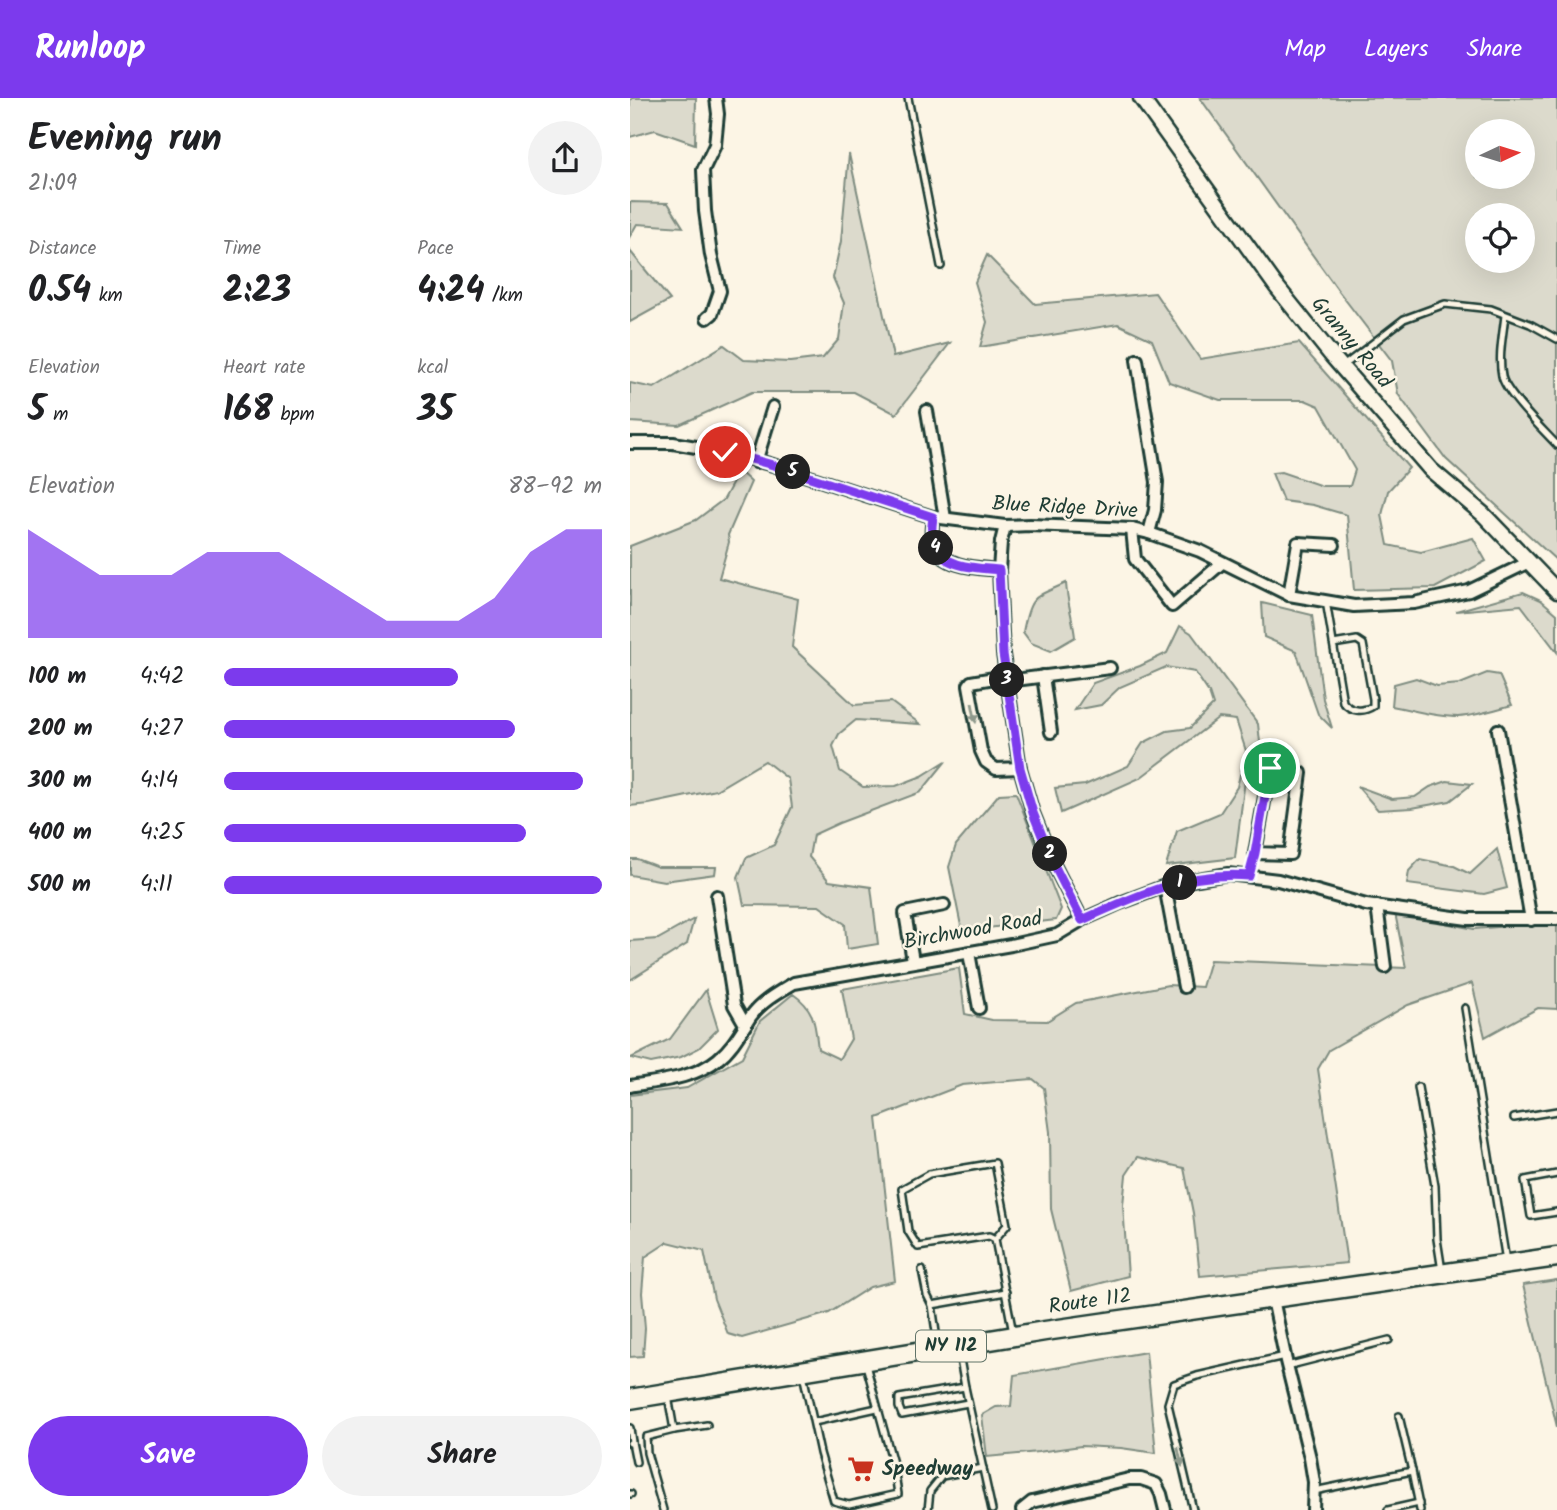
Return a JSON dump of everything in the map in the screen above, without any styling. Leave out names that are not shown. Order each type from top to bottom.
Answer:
[{"type":"main road","name":"Route 112","points":[[630,1399],[1014,1336],[1557,1257]]},
{"type":"street","points":[[707,318],[712,314],[720,291],[711,255],[703,170],[715,145],[718,114],[716,98]]},
{"type":"street","name":"Granny Road","points":[[1140,98],[1276,286],[1342,367],[1431,470],[1483,514],[1557,591]]},
{"type":"street","points":[[1137,360],[1157,482],[1149,533]]},
{"type":"street","points":[[756,462],[773,407]]},
{"type":"street","points":[[927,411],[939,517],[932,532],[934,546],[951,561],[999,570]]},
{"type":"street","name":"Blue Ridge Drive","points":[[630,443],[673,443],[725,452],[939,517],[1005,526],[1132,529],[1200,551],[1289,595],[1354,606],[1414,603],[1469,591],[1529,562]]},
{"type":"street","points":[[1005,526],[999,570],[1003,654],[1020,768],[1033,813],[1053,863],[1082,920]]},
{"type":"street","points":[[1132,529],[1135,559],[1172,606],[1222,562]]},
{"type":"street","points":[[1289,595],[1298,543],[1334,545]]},
{"type":"street","points":[[1020,768],[996,769],[986,762],[981,751],[969,685],[971,682],[1110,668]]},
{"type":"street","points":[[1043,676],[1051,732]]},
{"type":"street","points":[[1498,730],[1531,920]]},
{"type":"street","points":[[1249,876],[1270,768],[1301,773],[1290,854],[1255,853]]},
{"type":"street","name":"Birchwood Road","points":[[630,1086],[678,1077],[716,1061],[731,1047],[752,1015],[765,1002],[794,983],[1057,935],[1120,903],[1198,879],[1228,874],[1278,880],[1366,905],[1468,919],[1557,919]]},
{"type":"street","points":[[1166,887],[1184,987]]},
{"type":"street","points":[[717,896],[734,1005],[746,1026]]},
{"type":"street","points":[[913,961],[905,913],[944,905]]},
{"type":"street","points":[[1377,906],[1385,967]]},
{"type":"street","points":[[969,953],[979,1008]]},
{"type":"street","points":[[1273,1298],[1310,1458],[1314,1482],[1313,1510]]},
{"type":"street","points":[[1022,1510],[1032,1502],[1129,1479],[1141,1479],[1156,1484],[1165,1510]]},
{"type":"lane","points":[[908,98],[941,265]]},
{"type":"lane","points":[[1342,367],[1404,319],[1445,304],[1491,309],[1530,324],[1557,339]]},
{"type":"lane","points":[[1505,315],[1500,349],[1502,379],[1521,407],[1557,445]]},
{"type":"lane","points":[[1326,601],[1333,644],[1343,702],[1354,710],[1369,709],[1373,706],[1373,699],[1363,644],[1357,640],[1333,644]]},
{"type":"lane","points":[[1465,1009],[1506,1265]]},
{"type":"lane","points":[[1418,1087],[1435,1186],[1437,1239],[1443,1274]]},
{"type":"lane","points":[[1514,1118],[1557,1111]]},
{"type":"lane","points":[[996,1239],[989,1236],[918,1247],[908,1231],[902,1189],[929,1174],[995,1163],[1007,1225],[996,1239],[1014,1336]]},
{"type":"lane","points":[[1557,1174],[1525,1180],[1531,1216],[1557,1212]]},
{"type":"lane","points":[[922,1270],[932,1305],[938,1349]]},
{"type":"lane","points":[[932,1305],[1006,1292]]},
{"type":"lane","points":[[1193,1510],[1168,1404],[1174,1384],[1197,1376],[1389,1340]]},
{"type":"lane","points":[[958,1345],[968,1404],[992,1510]]},
{"type":"lane","points":[[802,1371],[820,1453],[834,1500],[849,1505],[898,1494],[894,1467],[865,1360]]},
{"type":"lane","points":[[965,1387],[899,1398],[899,1407],[902,1415],[968,1404]]},
{"type":"lane","points":[[667,1393],[674,1430]]},
{"type":"lane","points":[[814,1422],[877,1408]]},
{"type":"lane","points":[[1388,1510],[1420,1507],[1399,1416]]},
{"type":"lane","points":[[663,1510],[647,1453],[646,1437],[707,1425]]},
{"type":"lane","points":[[630,1428],[636,1462]]},
{"type":"lane","points":[[928,1510],[930,1491],[942,1476],[983,1468]]},
{"type":"lane","points":[[1313,1492],[1412,1471]]},
{"type":"shaded area","points":[[696,98],[695,144],[655,130],[630,137],[630,100]]},
{"type":"shaded area","points":[[1200,98],[1557,98],[1557,561],[1446,459],[1398,394],[1392,361]]},
{"type":"shaded area","points":[[849,154],[893,357],[950,343],[896,414],[854,392],[752,392],[679,425],[630,422],[630,383],[654,388],[724,345],[744,360],[790,362],[823,358],[839,339],[844,303],[833,278],[841,241]]},
{"type":"shaded area","points":[[630,202],[668,203],[683,227],[637,224],[630,236]]},
{"type":"shaded area","points":[[630,251],[670,300],[630,322]]},
{"type":"shaded area","points":[[987,255],[1035,304],[1155,293],[1200,359],[1299,343],[1409,468],[1388,491],[1382,515],[1388,545],[1421,552],[1473,538],[1486,561],[1435,588],[1354,590],[1347,515],[1313,505],[1283,501],[1272,473],[1281,472],[1322,486],[1350,486],[1355,470],[1319,406],[1305,400],[1220,400],[1169,382],[1152,340],[1118,324],[980,347],[987,322],[975,282]]},
{"type":"shaded area","points":[[739,471],[751,482],[728,535],[729,542],[719,578],[798,599],[792,647],[854,705],[891,702],[920,724],[856,720],[839,734],[833,746],[840,771],[863,787],[896,786],[922,776],[946,761],[921,792],[813,835],[809,857],[829,881],[871,887],[878,944],[847,949],[845,924],[819,906],[744,905],[738,877],[746,858],[774,845],[792,807],[788,779],[765,761],[716,790],[630,806],[630,546],[696,520],[724,499]]},
{"type":"shaded area","points":[[1066,583],[1075,637],[1051,651],[1031,643],[1023,632],[1028,611],[1035,599]]},
{"type":"shaded area","points":[[1523,592],[1541,600],[1557,614],[1557,652],[1521,605],[1456,611]]},
{"type":"shaded area","points":[[1262,603],[1312,615],[1323,699],[1332,728],[1318,714],[1296,651],[1264,637]]},
{"type":"shaded area","points":[[1180,626],[1191,633],[1258,724],[1260,742],[1248,757],[1235,858],[1166,866],[1177,831],[1220,813],[1237,787],[1246,751],[1236,720],[1219,718],[1140,778],[1061,813],[1055,788],[1085,785],[1128,766],[1143,743],[1167,731],[1190,728],[1213,705],[1209,693],[1195,672],[1166,667],[1120,687],[1101,705],[1075,710],[1093,683],[1167,653]]},
{"type":"shaded area","points":[[1487,673],[1499,675],[1512,705],[1458,717],[1433,715],[1392,706],[1394,684],[1416,678],[1437,686],[1460,684]]},
{"type":"shaded area","points":[[1447,781],[1472,784],[1450,801],[1412,808],[1378,810],[1357,786],[1392,799],[1415,797],[1430,787]]},
{"type":"shaded area","points":[[1016,793],[1061,909],[1056,920],[962,931],[949,867],[956,845],[999,794]]},
{"type":"shaded area","points":[[1497,849],[1507,888],[1484,894],[1407,884],[1409,871],[1420,859],[1454,866],[1470,874]]},
{"type":"shaded area","points":[[630,859],[658,867],[716,867],[715,874],[664,881],[630,875]]},
{"type":"shaded area","points":[[1395,913],[1474,929],[1557,922],[1557,1009],[1538,1008],[1485,1037],[1472,983],[1408,1005],[1329,1050],[1318,1069],[1347,1263],[1200,1276],[1193,1213],[1184,1168],[1138,1157],[1126,1175],[1123,1205],[1128,1276],[1071,1291],[1051,1209],[1050,1132],[1044,1088],[1033,1079],[962,1085],[877,1118],[895,1281],[870,1287],[829,1313],[742,1338],[728,1334],[714,1299],[704,1251],[668,1242],[645,1257],[642,1293],[645,1328],[643,1356],[630,1357],[630,1095],[687,1088],[742,1057],[760,1021],[793,994],[810,1011],[818,1049],[839,1059],[851,1039],[842,989],[959,968],[965,1014],[992,1020],[1047,1021],[1076,1003],[1168,985],[1202,987],[1210,960],[1406,968]]},
{"type":"shaded area","points":[[694,919],[687,944],[630,980],[630,941],[658,939]]},
{"type":"shaded area","points":[[706,990],[718,1029],[699,1048],[681,1057],[651,1063],[631,1058],[670,1039]]},
{"type":"shaded area","points":[[1557,1280],[1557,1427],[1523,1285]]},
{"type":"shaded area","points":[[1146,1352],[1156,1453],[1081,1446],[987,1457],[982,1415],[996,1407],[1011,1406],[1014,1375]]},
{"type":"place","name":"Speedway","points":[[861,1469]]},
{"type":"route","points":[[725,452],[933,517],[934,546],[943,556],[967,566],[999,570],[1003,654],[1020,768],[1033,813],[1053,863],[1082,920],[1166,887],[1228,874],[1249,876],[1270,768]]}]
